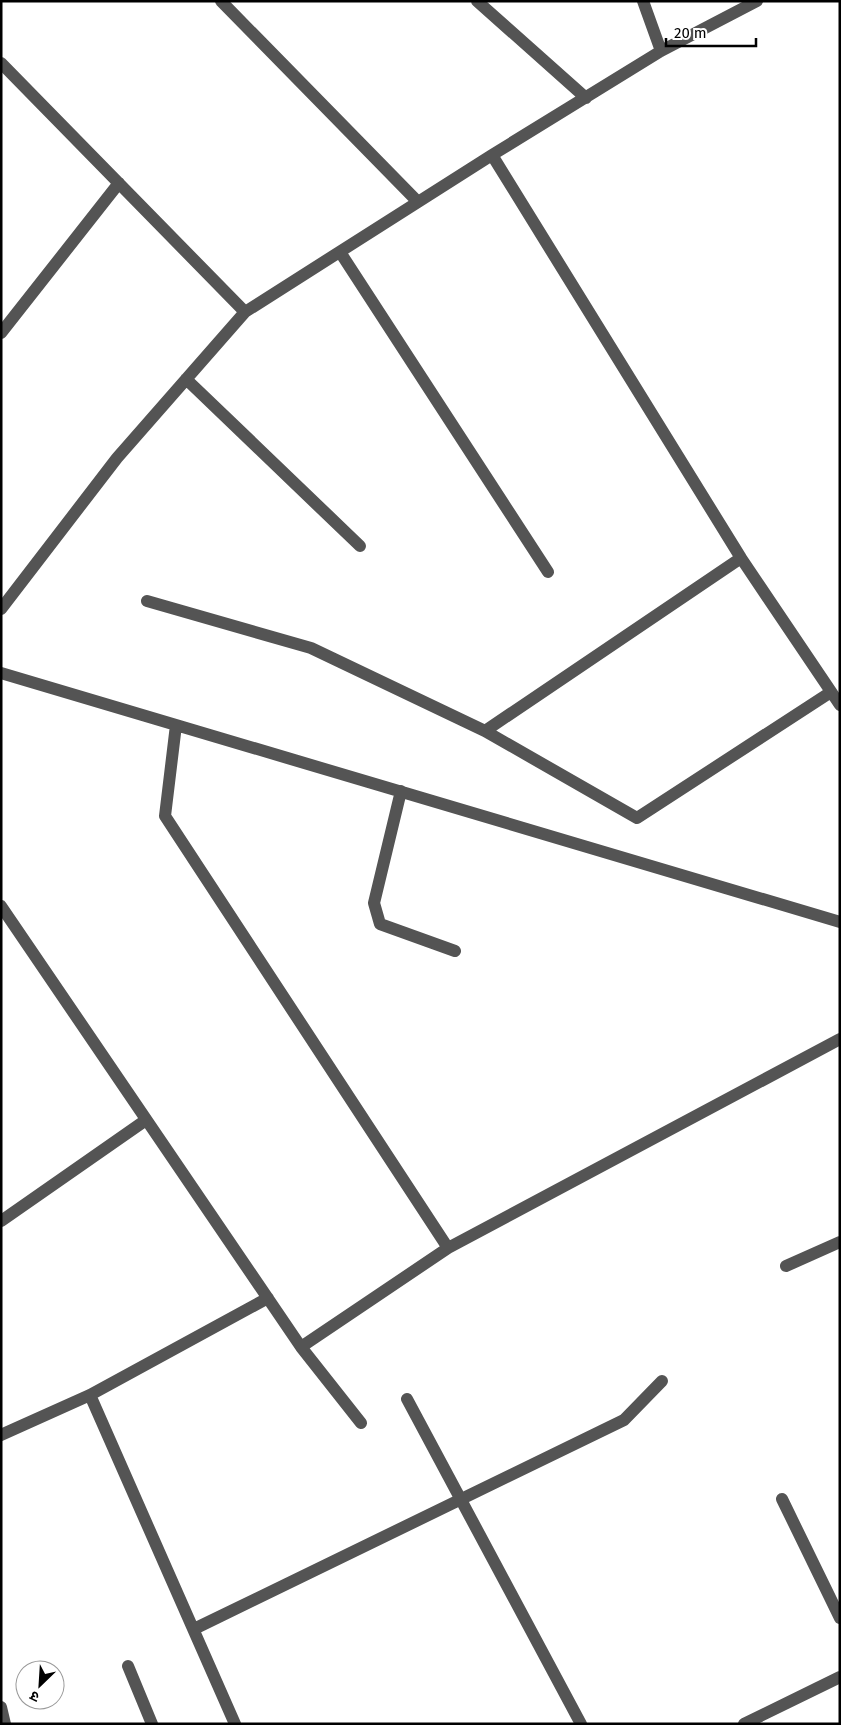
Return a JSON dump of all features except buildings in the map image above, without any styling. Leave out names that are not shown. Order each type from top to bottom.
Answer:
[{"type":"street","points":[[221,1],[418,202]]},
{"type":"street","points":[[477,1],[586,98]]},
{"type":"street","points":[[643,1],[661,52]]},
{"type":"street","points":[[1,609],[117,458],[245,312],[492,155],[661,52],[757,1]]},
{"type":"street","points":[[1,63],[245,312]]},
{"type":"street","points":[[492,155],[741,558],[840,705]]},
{"type":"street","points":[[1,333],[120,183]]},
{"type":"street","points":[[340,252],[548,572]]},
{"type":"street","points":[[186,379],[360,546]]},
{"type":"street","points":[[485,731],[741,558]]},
{"type":"street","points":[[147,601],[311,648],[485,731],[637,818],[831,692]]},
{"type":"street","points":[[1,673],[840,922]]},
{"type":"street","points":[[176,725],[165,816],[448,1248]]},
{"type":"street","points":[[401,791],[374,903],[380,924],[455,951]]},
{"type":"street","points":[[1,906],[302,1348],[361,1423]]},
{"type":"street","points":[[302,1348],[448,1248],[840,1039]]},
{"type":"street","points":[[1,1221],[146,1120]]},
{"type":"street","points":[[786,1266],[840,1242]]},
{"type":"street","points":[[1,1436],[90,1394],[268,1298]]},
{"type":"street","points":[[194,1629],[461,1501],[624,1420],[662,1381]]},
{"type":"street","points":[[90,1394],[235,1724]]},
{"type":"street","points":[[407,1399],[581,1724]]},
{"type":"street","points":[[782,1499],[840,1618]]},
{"type":"street","points":[[128,1666],[152,1724]]},
{"type":"street","points":[[744,1724],[840,1677]]},
{"type":"street","points":[[1,1706],[5,1724]]}]
